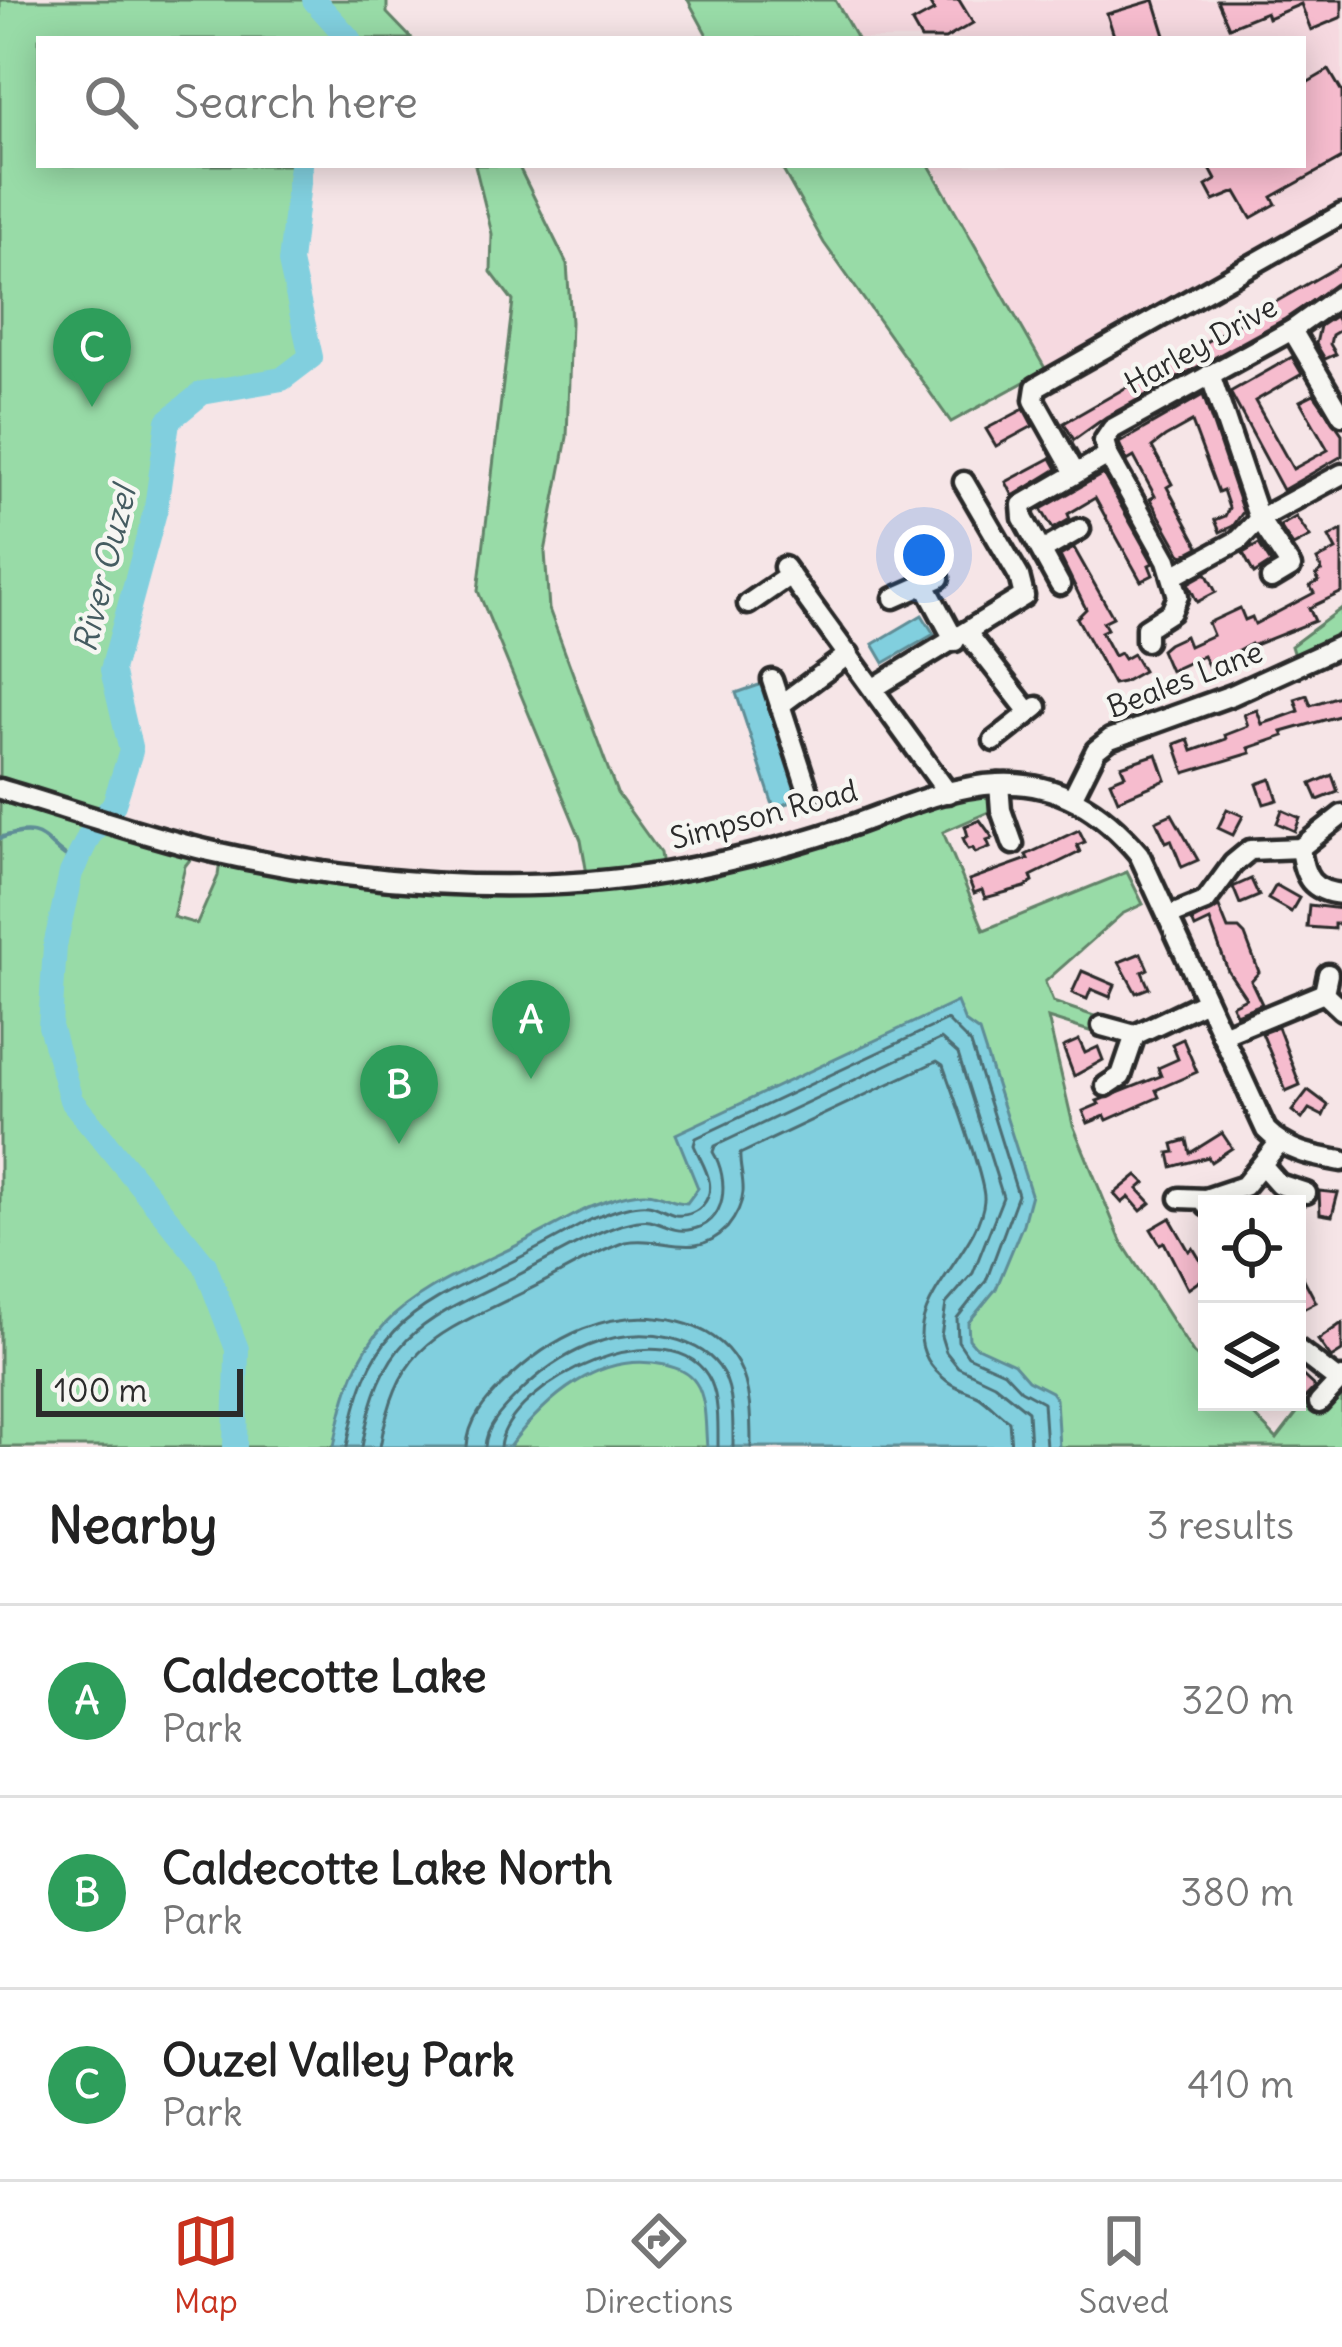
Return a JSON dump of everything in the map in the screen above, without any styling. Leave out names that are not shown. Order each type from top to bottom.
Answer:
[{"type":"street","points":[[1075,473],[1034,400],[1036,387],[1342,214]]},
{"type":"street","name":"Harley Drive","points":[[1042,551],[1023,518],[1022,505],[1108,454],[1104,441],[1109,431],[1292,330],[1342,294]]},
{"type":"street","points":[[1292,330],[1342,415]]},
{"type":"street","points":[[1210,374],[1259,519],[1291,567],[1271,579]]},
{"type":"street","points":[[1108,454],[1173,576],[1178,596],[1176,607],[1146,628],[1146,641]]},
{"type":"street","points":[[1173,576],[1239,541],[1259,519],[1342,474]]},
{"type":"street","points":[[874,688],[1024,596],[1019,576],[964,482]]},
{"type":"street","points":[[1060,585],[1042,551],[1080,529]]},
{"type":"street","points":[[748,604],[787,571],[948,793]]},
{"type":"street","points":[[894,598],[932,582],[962,637],[1034,709],[994,741]]},
{"type":"street","name":"Beales Lane","points":[[1073,796],[1096,750],[1110,739],[1284,674],[1342,645]]},
{"type":"street","points":[[780,705],[849,654]]},
{"type":"street","points":[[772,680],[809,794]]},
{"type":"street","points":[[999,784],[1001,810],[1013,844]]},
{"type":"street","name":"Simpson Road","points":[[0,789],[221,853],[363,877],[498,883],[663,873],[796,844],[948,793],[999,784],[1073,796],[1117,828],[1139,854],[1266,1130],[1279,1143]]},
{"type":"street","points":[[1169,916],[1206,901],[1233,864],[1250,850],[1300,848],[1342,815]]},
{"type":"street","points":[[1300,848],[1306,879],[1315,887],[1342,894]]},
{"type":"street","points":[[1222,1035],[1326,984],[1342,1010]]},
{"type":"street","points":[[1102,1026],[1136,1035],[1206,1000]]},
{"type":"street","points":[[1106,1086],[1121,1076],[1136,1035]]},
{"type":"street","points":[[1224,1195],[1244,1186],[1279,1143],[1306,1156],[1342,1160]]},
{"type":"street","points":[[1263,1166],[1279,1184],[1306,1193]]},
{"type":"street","points":[[1180,1198],[1198,1201]]},
{"type":"street","points":[[1306,1355],[1339,1379],[1319,1403]]},
{"type":"shaded area","points":[[835,0],[1342,0],[1342,206],[1046,370],[931,168],[1306,168],[1306,36],[855,36]]},
{"type":"green space","points":[[0,0],[387,0],[387,13],[409,36],[36,36],[36,168],[301,168],[290,262],[311,357],[282,379],[202,393],[168,421],[156,508],[112,670],[131,751],[114,804],[103,820],[199,848],[185,866],[173,917],[197,924],[218,876],[221,853],[314,870],[588,880],[581,840],[478,591],[513,301],[491,272],[492,234],[476,168],[519,168],[567,264],[571,322],[567,437],[545,552],[549,609],[617,793],[660,853],[663,873],[999,784],[993,810],[943,832],[984,930],[1127,872],[1143,904],[1122,914],[1045,982],[1053,1002],[1103,1019],[1099,1034],[1048,1018],[1073,1125],[1121,1241],[1198,1358],[1198,1411],[1250,1411],[1277,1439],[1298,1411],[1306,1411],[1306,1401],[1342,1378],[1342,1447],[0,1447]]},
{"type":"green space","points":[[688,0],[835,0],[855,36],[707,36]]},
{"type":"green space","points":[[782,168],[931,168],[1046,370],[951,422],[824,243]]},
{"type":"green space","points":[[1342,608],[1342,633],[1294,656],[1291,646]]},
{"type":"water","points":[[922,615],[934,634],[884,663],[873,644]]},
{"type":"water","points":[[765,683],[803,798],[774,808],[736,693]]},
{"type":"water","points":[[957,1002],[965,1022],[979,1032],[1031,1194],[996,1289],[968,1323],[969,1339],[1051,1392],[1056,1399],[1059,1447],[707,1447],[704,1405],[693,1379],[665,1365],[641,1362],[618,1365],[576,1382],[539,1412],[509,1447],[334,1447],[343,1407],[367,1347],[405,1306],[588,1208],[641,1193],[687,1203],[698,1188],[676,1134]]},
{"type":"building","points":[[928,0],[959,0],[973,23],[950,36],[919,36],[912,23],[934,11]]},
{"type":"building","points":[[1154,0],[1165,36],[1114,36],[1107,14]]},
{"type":"building","points":[[1217,0],[1342,0],[1342,17],[1311,30],[1301,4],[1229,27]]},
{"type":"building","points":[[1329,70],[1342,92],[1342,158],[1272,197],[1276,204],[1251,218],[1236,192],[1214,201],[1206,186],[1216,180],[1210,168],[1306,168],[1306,83]]},
{"type":"building","points":[[1342,264],[1342,281],[1285,319],[1106,417],[1074,440],[1064,423]]},
{"type":"building","points":[[1335,316],[1342,329],[1332,335],[1330,344],[1336,354],[1325,359],[1316,344],[1320,326]]},
{"type":"building","points":[[1292,357],[1302,374],[1255,401],[1293,469],[1328,450],[1300,401],[1314,394],[1342,434],[1342,456],[1283,490],[1230,392]]},
{"type":"building","points":[[1203,395],[1243,512],[1233,526],[1220,532],[1215,520],[1229,508],[1223,490],[1218,492],[1192,422],[1165,437],[1152,447],[1199,547],[1182,556],[1150,499],[1155,496],[1134,457],[1127,461],[1119,443]]},
{"type":"building","points":[[1024,409],[1033,426],[996,446],[986,429]]},
{"type":"building","points":[[1051,458],[1057,469],[1013,496],[1006,482]]},
{"type":"building","points":[[1103,474],[1153,563],[1149,565],[1153,575],[1141,581],[1095,498],[1053,529],[1041,509]]},
{"type":"building","points":[[1296,517],[1310,537],[1293,546],[1280,526]]},
{"type":"building","points":[[1342,530],[1342,592],[1309,608],[1315,621],[1251,644],[1209,667],[1203,656],[1170,671],[1161,650],[1168,644],[1185,636],[1189,646],[1213,635],[1208,623],[1240,608],[1245,620],[1252,617],[1255,624],[1314,593],[1310,586],[1319,581],[1316,575],[1322,571],[1317,560],[1336,550],[1329,537]]},
{"type":"building","points":[[1259,544],[1271,563],[1254,574],[1243,553]]},
{"type":"building","points":[[1074,548],[1113,617],[1103,622],[1107,629],[1101,632],[1114,656],[1120,653],[1124,659],[1133,654],[1143,671],[1123,682],[1113,684],[1077,618],[1086,609],[1060,556]]},
{"type":"building","points":[[1206,573],[1216,592],[1197,602],[1188,583]]},
{"type":"building","points":[[1307,695],[1311,705],[1342,695],[1342,715],[1282,732],[1284,736],[1249,748],[1251,753],[1185,773],[1175,744],[1188,739],[1192,751],[1226,739],[1225,735],[1248,726],[1244,714],[1257,710],[1262,724],[1299,711],[1295,699]]},
{"type":"building","points":[[1157,754],[1166,780],[1118,800],[1110,781],[1125,775],[1121,766]]},
{"type":"building","points":[[1332,775],[1338,792],[1318,800],[1311,784]]},
{"type":"building","points":[[1271,779],[1278,800],[1264,804],[1257,784]]},
{"type":"building","points":[[1227,809],[1243,816],[1233,835],[1218,828]]},
{"type":"building","points":[[1282,810],[1300,818],[1295,831],[1277,823]]},
{"type":"building","points":[[1172,814],[1198,860],[1182,867],[1171,840],[1166,842],[1156,821]]},
{"type":"building","points":[[980,820],[993,838],[987,840],[990,847],[975,853],[963,838],[968,836],[965,826]]},
{"type":"building","points":[[1079,830],[1085,842],[1077,845],[1080,852],[1031,876],[1033,882],[1025,887],[985,898],[982,890],[974,893],[969,880],[1028,859],[1026,855]]},
{"type":"building","points":[[1251,879],[1259,896],[1240,904],[1233,887]]},
{"type":"building","points":[[1276,885],[1299,898],[1291,912],[1268,899]]},
{"type":"building","points":[[1309,905],[1342,909],[1342,924],[1334,924],[1334,929],[1307,927]]},
{"type":"building","points":[[1219,907],[1228,929],[1239,929],[1245,935],[1259,972],[1251,981],[1262,1004],[1236,1014],[1232,1005],[1246,998],[1228,971],[1210,921],[1195,928],[1192,921]]},
{"type":"building","points":[[1141,953],[1149,988],[1136,993],[1119,962]]},
{"type":"building","points":[[1082,971],[1115,985],[1110,997],[1091,989],[1087,999],[1072,993]]},
{"type":"building","points":[[1278,1027],[1300,1085],[1286,1091],[1262,1033]]},
{"type":"building","points":[[1183,1039],[1197,1072],[1156,1090],[1159,1097],[1107,1120],[1105,1116],[1088,1123],[1083,1111],[1099,1104],[1097,1101],[1161,1076],[1158,1068],[1178,1059],[1172,1044]]},
{"type":"building","points":[[1079,1040],[1085,1053],[1098,1047],[1103,1060],[1074,1076],[1063,1047]]},
{"type":"building","points":[[1308,1090],[1328,1105],[1323,1116],[1309,1109],[1302,1119],[1292,1111]]},
{"type":"building","points":[[1222,1133],[1232,1148],[1211,1162],[1208,1157],[1172,1167],[1169,1153],[1175,1152],[1173,1144],[1187,1140],[1190,1153]]},
{"type":"building","points":[[1137,1175],[1145,1183],[1138,1189],[1151,1203],[1141,1211],[1129,1197],[1122,1203],[1114,1194]]},
{"type":"building","points":[[1319,1191],[1338,1193],[1332,1216],[1320,1214]]},
{"type":"building","points":[[1170,1218],[1189,1251],[1193,1248],[1198,1256],[1198,1282],[1188,1289],[1164,1242],[1160,1244],[1151,1229]]},
{"type":"building","points":[[1306,1283],[1316,1302],[1306,1307]]},
{"type":"building","points":[[1342,1323],[1342,1351],[1331,1358],[1318,1340]]},
{"type":"waterway","name":"River Ouzel","points":[[314,0],[346,36]]},
{"type":"waterway","name":"River Ouzel","points":[[235,1447],[237,1349],[205,1265],[71,1100],[50,1026],[55,946],[71,873],[89,836],[114,804],[131,751],[112,670],[156,508],[168,421],[202,393],[282,379],[311,357],[290,262],[301,168]]},
{"type":"waterway","points":[[0,838],[35,834],[76,863]]},
{"type":"place","name":"Ouzel Valley Park","points":[[92,407]]},
{"type":"place","name":"Caldecotte Lake","points":[[531,1079]]},
{"type":"place","name":"Caldecotte Lake North","points":[[399,1144]]}]
